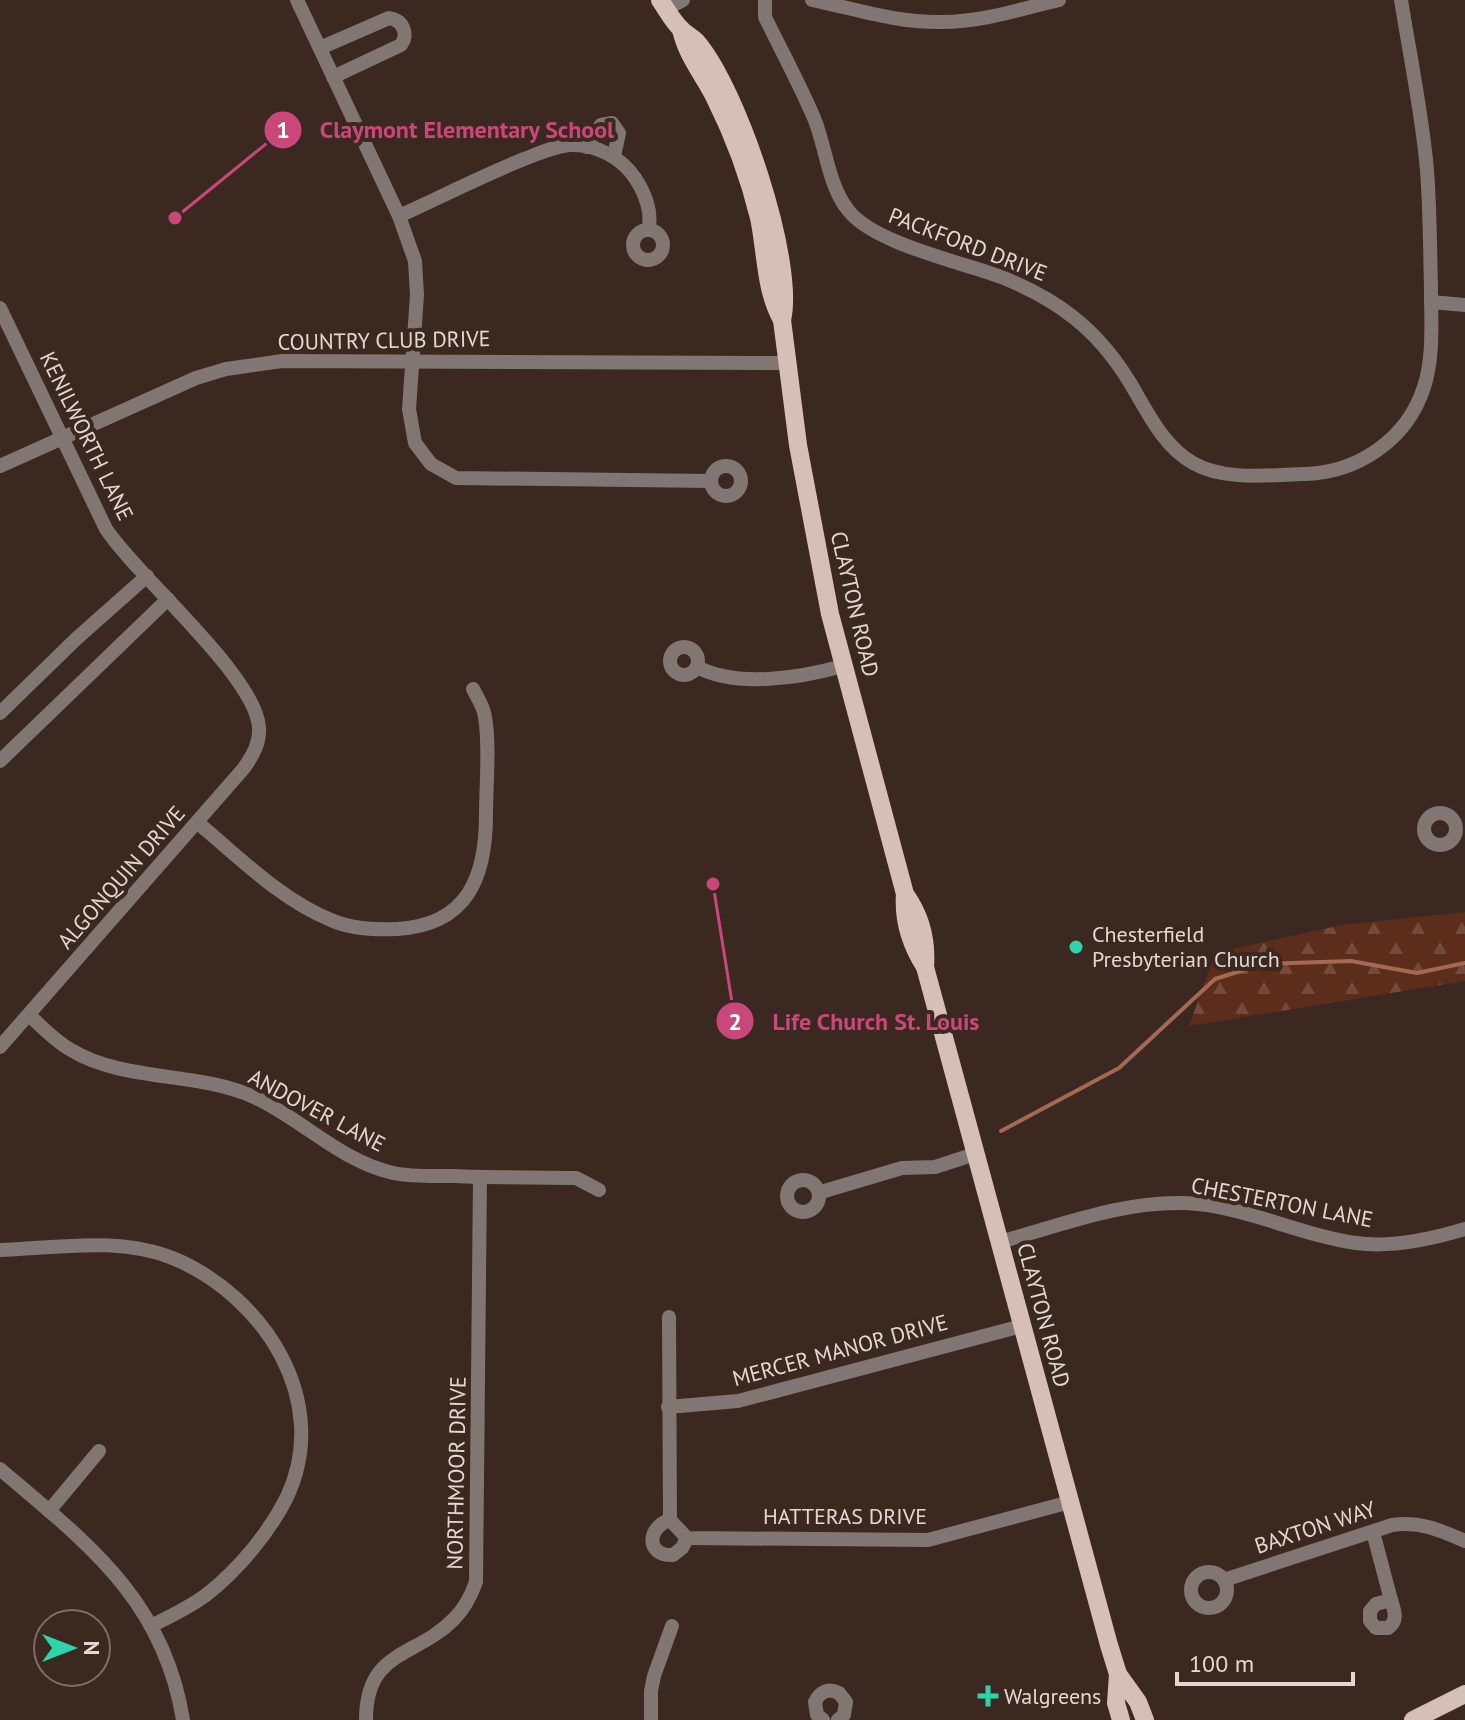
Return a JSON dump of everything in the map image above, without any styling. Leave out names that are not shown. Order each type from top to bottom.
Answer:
[{"type":"main road","name":"CLAYTON ROAD","points":[[663,4],[681,29],[685,48],[713,94],[738,151],[758,215],[773,305],[782,320],[815,546],[843,666],[905,894],[904,912],[915,951],[925,967],[1118,1674],[1116,1703],[1121,1720]]},
{"type":"main road","name":"CLAYTON ROAD","points":[[1118,1674],[1138,1702],[1145,1720]]},
{"type":"main road","points":[[1413,1720],[1465,1694]]},
{"type":"street","points":[[297,0],[399,216],[415,261],[417,295],[409,409],[415,443],[431,464],[456,478],[711,481]]},
{"type":"street","points":[[663,4],[683,0]]},
{"type":"street","name":"PACKFORD DRIVE","points":[[765,0],[765,17],[813,117],[835,187],[846,209],[857,220],[867,228],[910,246],[1005,279],[1047,298],[1075,318],[1110,354],[1165,439],[1198,466],[1222,473],[1320,474],[1347,467],[1369,456],[1402,428],[1424,387],[1430,344],[1431,302],[1427,169],[1401,0]]},
{"type":"street","points":[[812,0],[887,17],[943,22],[991,16],[1059,0]]},
{"type":"street","points":[[320,48],[389,18],[398,20],[403,27],[405,38],[397,47],[333,77]]},
{"type":"street","points":[[587,147],[601,125],[612,123],[619,133],[614,156]]},
{"type":"street","points":[[399,216],[557,146],[587,147],[614,156],[627,166],[649,209],[648,230]]},
{"type":"street","points":[[1431,302],[1465,305]]},
{"type":"street","name":"KENILWORTH LANE","points":[[0,308],[106,529],[239,683],[253,704],[259,728]]},
{"type":"street","name":"COUNTRY CLUB DRIVE","points":[[0,466],[164,390],[226,369],[282,361],[788,363]]},
{"type":"street","points":[[0,713],[147,576]]},
{"type":"street","points":[[0,761],[168,599]]},
{"type":"street","points":[[697,667],[716,677],[788,678],[809,676],[843,666]]},
{"type":"street","points":[[198,823],[281,891],[333,921],[384,929],[411,928],[437,922],[466,896],[479,874],[483,856],[486,830],[485,715],[473,689]]},
{"type":"street","name":"ALGONQUIN DRIVE","points":[[0,1047],[198,823],[253,754],[259,728]]},
{"type":"street","name":"ANDOVER LANE","points":[[29,1015],[69,1049],[85,1058],[119,1067],[194,1079],[237,1091],[255,1098],[347,1154],[377,1168],[408,1175],[576,1178],[599,1190]]},
{"type":"street","points":[[821,1192],[902,1168],[935,1167],[975,1154]]},
{"type":"street","name":"NORTHMOOR DRIVE","points":[[366,1720],[369,1694],[382,1668],[453,1620],[476,1582],[480,1177]]},
{"type":"street","name":"CHESTERTON LANE","points":[[999,1242],[1135,1206],[1164,1204],[1217,1208],[1357,1243],[1399,1242],[1465,1229]]},
{"type":"street","points":[[0,1250],[118,1245],[175,1259],[220,1285],[264,1327],[281,1351],[293,1384],[300,1440],[288,1495],[270,1525],[223,1579],[189,1606],[153,1625]]},
{"type":"street","points":[[669,1317],[670,1520],[687,1538],[682,1548],[673,1555],[660,1554],[652,1545],[652,1535],[659,1525],[670,1520]]},
{"type":"street","name":"MERCER MANOR DRIVE","points":[[668,1407],[738,1401],[1022,1326]]},
{"type":"street","points":[[49,1511],[99,1451]]},
{"type":"street","points":[[0,1469],[106,1564],[153,1625],[176,1680],[183,1720]]},
{"type":"street","name":"HATTERAS DRIVE","points":[[687,1538],[928,1540],[1070,1502]]},
{"type":"street","name":"BAXTON WAY","points":[[1224,1580],[1408,1523],[1434,1527],[1465,1541]]},
{"type":"street","points":[[1373,1532],[1391,1600]]},
{"type":"street","points":[[651,1720],[654,1676],[672,1626]]},
{"type":"street","points":[[823,1720],[817,1715],[815,1702],[821,1693],[829,1690],[839,1693],[846,1702],[844,1715],[838,1720]]},
{"type":"green space","points":[[1465,912],[1465,981],[1189,1026],[1215,953],[1342,925]]},
{"type":"waterway","points":[[1001,1131],[1119,1068],[1215,979],[1263,964],[1351,961],[1417,973],[1465,963]]},
{"type":"place","name":"Claymont Elementary School","points":[[175,218]]},
{"type":"place","name":"Life Church St. Louis","points":[[713,884]]},
{"type":"place","name":"Chesterfield Presbyterian Church","points":[[1076,947]]},
{"type":"place","name":"Walgreens","points":[[988,1696]]}]
